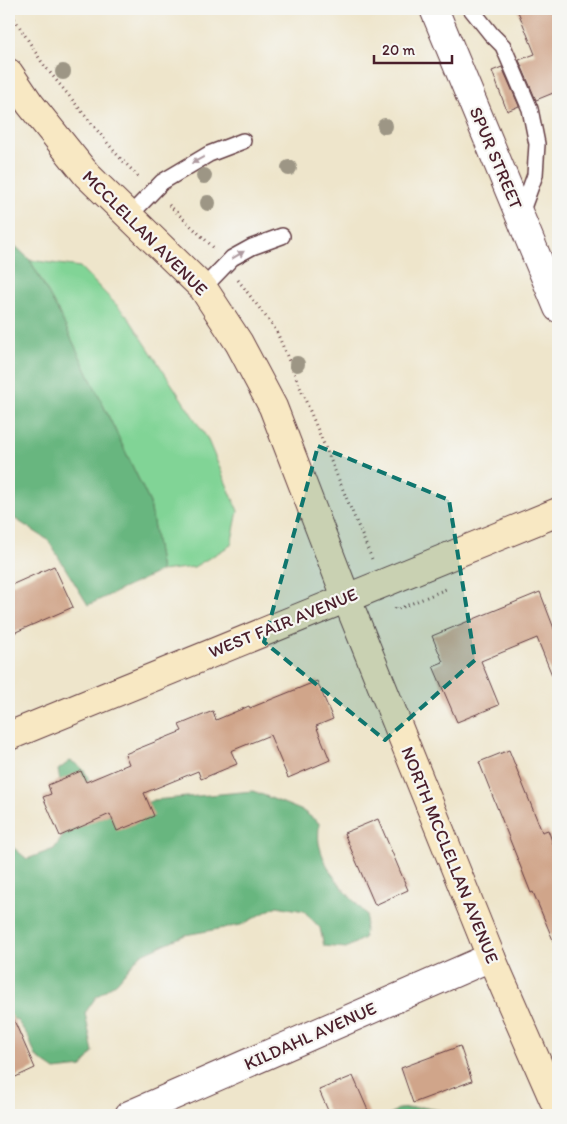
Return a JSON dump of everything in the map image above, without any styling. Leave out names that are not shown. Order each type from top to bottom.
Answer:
[{"type":"main road","name":"MCCLELLAN AVENUE","points":[[9,73],[30,104],[87,175],[203,288],[239,343],[273,407],[346,597]]},
{"type":"main road","name":"WEST FAIR AVENUE","points":[[9,736],[558,512]]},
{"type":"main road","name":"NORTH MCCLELLAN AVENUE","points":[[346,597],[491,957],[558,1110]]},
{"type":"street","name":"SPUR STREET","points":[[434,9],[558,308]]},
{"type":"street","name":"KILDAHL AVENUE","points":[[129,1115],[491,957]]},
{"type":"lane","points":[[471,9],[503,46],[530,109],[537,144],[535,175],[520,216]]},
{"type":"lane","points":[[129,216],[162,182],[209,154],[243,141]]},
{"type":"lane","points":[[203,288],[232,258],[252,247],[282,236]]},
{"type":"highlighted area","points":[[318,446],[449,500],[475,660],[385,740],[264,642]]},
{"type":"green space","points":[[9,240],[30,260],[60,315],[150,503],[161,571],[88,605],[48,540],[9,515]]},
{"type":"green space","points":[[30,260],[80,267],[128,317],[207,438],[238,511],[231,545],[194,567],[161,571],[150,503],[60,315]]},
{"type":"green space","points":[[70,761],[77,764],[86,773],[90,784],[93,805],[112,816],[154,800],[253,791],[303,811],[319,823],[319,843],[326,864],[345,891],[367,915],[364,938],[346,948],[324,946],[320,928],[304,911],[277,906],[241,925],[185,935],[140,955],[117,982],[96,997],[85,1013],[93,1052],[82,1067],[55,1070],[36,1057],[28,1036],[16,1019],[9,1020],[9,844],[27,859],[54,849],[65,833],[63,799],[58,770]]},
{"type":"green space","points":[[421,1107],[445,1111],[448,1115],[389,1115],[398,1109]]},
{"type":"building","points":[[517,9],[558,9],[558,91],[536,100],[519,60],[535,54]]},
{"type":"building","points":[[502,67],[519,106],[507,111],[492,71]]},
{"type":"building","points":[[54,566],[73,607],[9,635],[9,586]]},
{"type":"building","points":[[540,592],[558,639],[558,690],[537,638],[481,661],[499,705],[457,722],[433,666],[443,662],[432,636]]},
{"type":"building","points":[[317,681],[333,719],[316,726],[330,760],[288,778],[270,735],[231,751],[237,764],[201,779],[198,771],[144,793],[154,816],[117,831],[110,814],[60,836],[43,797],[51,794],[48,785],[81,771],[86,782],[129,764],[125,754],[182,731],[179,725],[213,711],[216,720]]},
{"type":"building","points":[[509,750],[542,832],[548,830],[558,857],[558,952],[533,892],[531,893],[479,762]]},
{"type":"building","points":[[378,819],[408,890],[375,905],[344,833]]},
{"type":"building","points":[[9,1009],[35,1068],[9,1080]]},
{"type":"building","points":[[460,1046],[472,1081],[413,1103],[401,1068]]},
{"type":"building","points":[[353,1076],[370,1115],[330,1115],[319,1090]]}]
